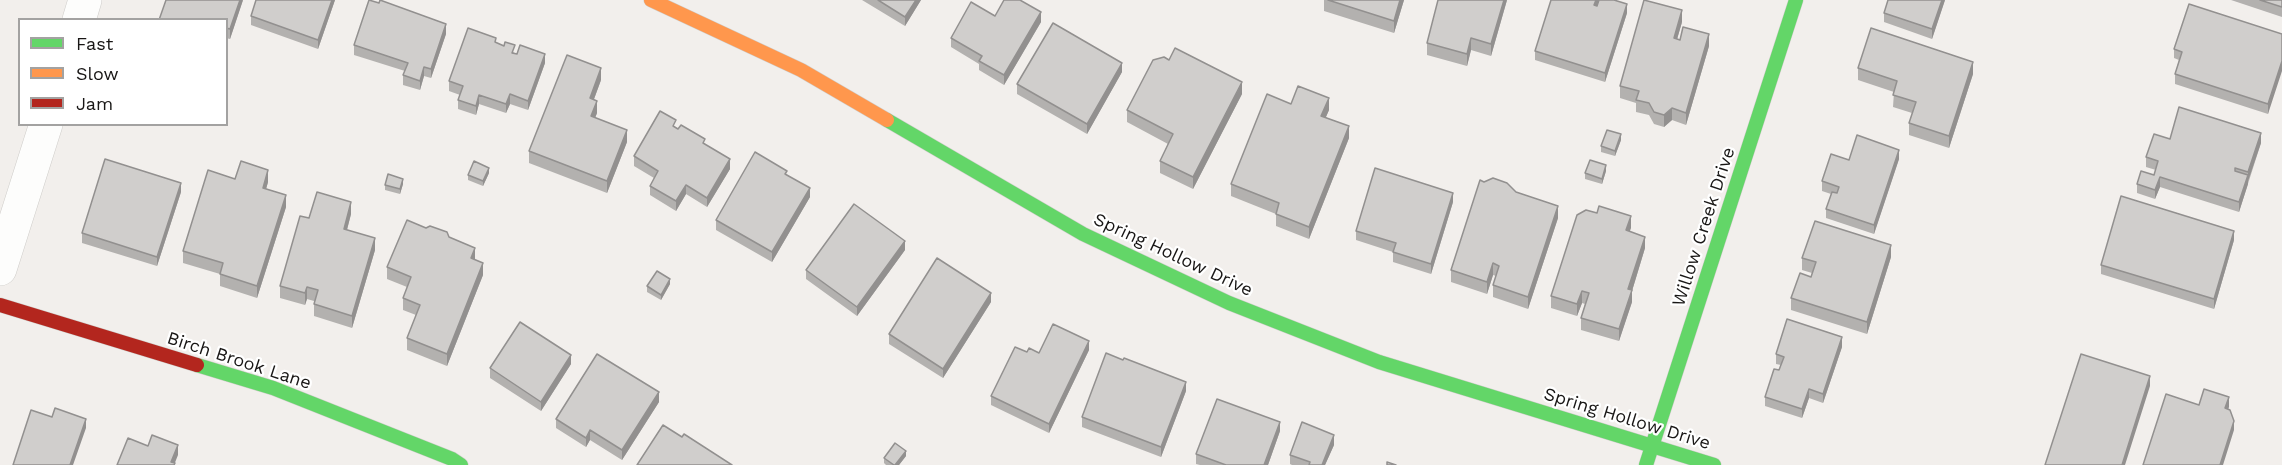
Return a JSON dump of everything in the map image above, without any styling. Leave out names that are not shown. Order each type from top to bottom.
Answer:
[{"type":"street","points":[[80,18],[85,0]]},
{"type":"street","name":"Spring Hollow Drive","points":[[651,0],[801,70],[1083,234],[1229,303],[1379,362],[1714,465]]},
{"type":"street","name":"Willow Creek Drive","points":[[1646,465],[1796,0]]},
{"type":"street","points":[[0,270],[45,126]]},
{"type":"street","name":"Birch Brook Lane","points":[[0,305],[273,388],[452,459],[460,465]]},
{"type":"building","points":[[166,0],[240,0],[230,29],[228,28],[228,18],[160,18]]},
{"type":"building","points":[[256,0],[332,0],[318,40],[251,16]]},
{"type":"building","points":[[369,0],[379,3],[380,0],[446,24],[431,69],[424,67],[420,81],[403,75],[408,63],[354,45]]},
{"type":"building","points":[[878,0],[916,0],[905,17]]},
{"type":"building","points":[[1004,0],[1020,0],[1041,12],[1004,75],[979,61],[982,56],[951,38],[971,2],[995,16]]},
{"type":"building","points":[[1328,0],[1400,0],[1394,21]]},
{"type":"building","points":[[1438,0],[1504,0],[1491,44],[1471,38],[1467,54],[1427,43]]},
{"type":"building","points":[[1551,0],[1596,0],[1594,5],[1597,6],[1599,0],[1614,0],[1627,4],[1605,73],[1535,51]]},
{"type":"building","points":[[1644,0],[1682,10],[1674,38],[1680,40],[1683,27],[1709,34],[1686,113],[1672,108],[1664,115],[1654,112],[1649,103],[1636,100],[1639,91],[1620,86]]},
{"type":"building","points":[[1888,0],[1942,0],[1932,29],[1884,13]]},
{"type":"building","points":[[2260,0],[2282,0],[2282,7]]},
{"type":"building","points":[[2189,4],[2282,34],[2282,61],[2268,104],[2175,74],[2182,52],[2174,49]]},
{"type":"building","points":[[1053,23],[1122,63],[1087,124],[1017,84]]},
{"type":"building","points":[[468,28],[496,38],[495,42],[504,46],[505,42],[515,45],[512,53],[517,54],[520,45],[545,54],[528,101],[510,94],[506,104],[479,95],[476,106],[458,100],[463,86],[449,81]]},
{"type":"building","points":[[1871,28],[1973,62],[1949,136],[1909,123],[1916,102],[1893,95],[1897,81],[1858,68]]},
{"type":"building","points":[[1175,48],[1242,82],[1193,177],[1160,161],[1173,134],[1127,110],[1153,60],[1164,57],[1169,60]]},
{"type":"building","points":[[567,55],[601,68],[590,98],[597,101],[591,116],[627,130],[607,181],[529,151]]},
{"type":"building","points":[[1298,86],[1329,98],[1321,116],[1349,126],[1309,227],[1276,214],[1279,203],[1231,184],[1267,94],[1291,104]]},
{"type":"building","points":[[2179,107],[2261,133],[2248,172],[2235,168],[2235,171],[2248,175],[2239,202],[2160,177],[2155,190],[2137,184],[2141,171],[2154,175],[2158,161],[2146,157],[2154,134],[2170,139]]},
{"type":"building","points":[[660,111],[676,120],[673,126],[678,129],[681,125],[705,139],[703,143],[730,159],[707,198],[686,185],[676,201],[650,186],[658,171],[634,156]]},
{"type":"building","points":[[1607,130],[1621,134],[1615,151],[1601,146]]},
{"type":"building","points":[[1857,135],[1899,150],[1874,225],[1826,209],[1832,192],[1837,193],[1839,187],[1822,181],[1831,154],[1849,160]]},
{"type":"building","points":[[755,152],[787,171],[785,174],[810,188],[772,252],[716,220]]},
{"type":"building","points":[[105,159],[181,183],[157,257],[82,233]]},
{"type":"building","points":[[1590,160],[1606,165],[1602,179],[1585,173]]},
{"type":"building","points":[[241,161],[268,170],[263,188],[286,195],[257,286],[220,274],[223,263],[183,251],[208,170],[235,179]]},
{"type":"building","points":[[474,161],[489,168],[483,181],[468,175]]},
{"type":"building","points":[[1375,168],[1453,193],[1431,264],[1393,252],[1396,243],[1356,231]]},
{"type":"building","points":[[388,174],[403,179],[400,189],[385,185]]},
{"type":"building","points":[[1493,178],[1507,183],[1516,192],[1558,206],[1528,297],[1493,285],[1499,266],[1493,263],[1487,282],[1451,270],[1480,180],[1484,182]]},
{"type":"building","points":[[317,192],[351,202],[344,229],[375,238],[352,316],[314,304],[318,290],[307,287],[305,293],[280,286],[300,216],[309,218]]},
{"type":"building","points":[[2121,196],[2234,231],[2214,299],[2101,265]]},
{"type":"building","points":[[854,204],[905,241],[857,307],[806,270]]},
{"type":"building","points":[[1599,206],[1631,216],[1626,230],[1645,237],[1628,289],[1632,290],[1619,329],[1581,318],[1589,293],[1582,291],[1577,304],[1551,296],[1577,215],[1586,210],[1597,213]]},
{"type":"building","points":[[407,220],[426,228],[430,226],[447,232],[449,237],[475,248],[471,258],[483,263],[447,354],[407,338],[420,305],[403,298],[411,277],[387,267]]},
{"type":"building","points":[[1815,221],[1891,245],[1867,322],[1791,298],[1800,273],[1811,277],[1816,262],[1802,258]]},
{"type":"building","points":[[937,258],[991,293],[943,369],[889,334]]},
{"type":"building","points":[[657,271],[670,279],[661,295],[647,286]]},
{"type":"building","points":[[1787,319],[1842,337],[1823,394],[1809,389],[1802,409],[1765,397],[1774,369],[1779,370],[1784,357],[1776,354]]},
{"type":"building","points":[[520,322],[571,355],[541,402],[490,368]]},
{"type":"building","points":[[1053,324],[1089,341],[1049,424],[991,396],[1015,347],[1027,352],[1029,348],[1039,353]]},
{"type":"building","points":[[1106,353],[1186,382],[1161,447],[1082,417]]},
{"type":"building","points":[[597,354],[659,392],[622,450],[590,430],[586,438],[556,419]]},
{"type":"building","points":[[2081,354],[2150,376],[2122,465],[2045,465]]},
{"type":"building","points":[[2204,389],[2229,397],[2225,408],[2230,410],[2234,421],[2220,465],[2143,465],[2166,394],[2199,405]]},
{"type":"building","points":[[1217,399],[1280,422],[1264,465],[1226,465],[1196,454]]},
{"type":"building","points":[[55,408],[86,419],[70,465],[13,465],[31,410],[52,417]]},
{"type":"building","points":[[1302,422],[1334,435],[1322,465],[1309,465],[1310,462],[1290,455]]},
{"type":"building","points":[[663,425],[682,437],[684,434],[732,465],[637,465]]},
{"type":"building","points":[[152,435],[178,445],[171,462],[175,463],[174,465],[117,465],[128,438],[148,446]]},
{"type":"building","points":[[895,443],[906,451],[894,465],[884,458]]},
{"type":"traffic: fast","points":[[1646,465],[1796,0]]},
{"type":"traffic: fast","points":[[887,120],[1083,234],[1229,303],[1379,362],[1714,465]]},
{"type":"traffic: fast","points":[[197,365],[273,388],[452,459],[461,465]]},
{"type":"traffic: slow","points":[[651,0],[801,70],[887,120]]},
{"type":"traffic: jam","points":[[0,305],[197,365]]}]
